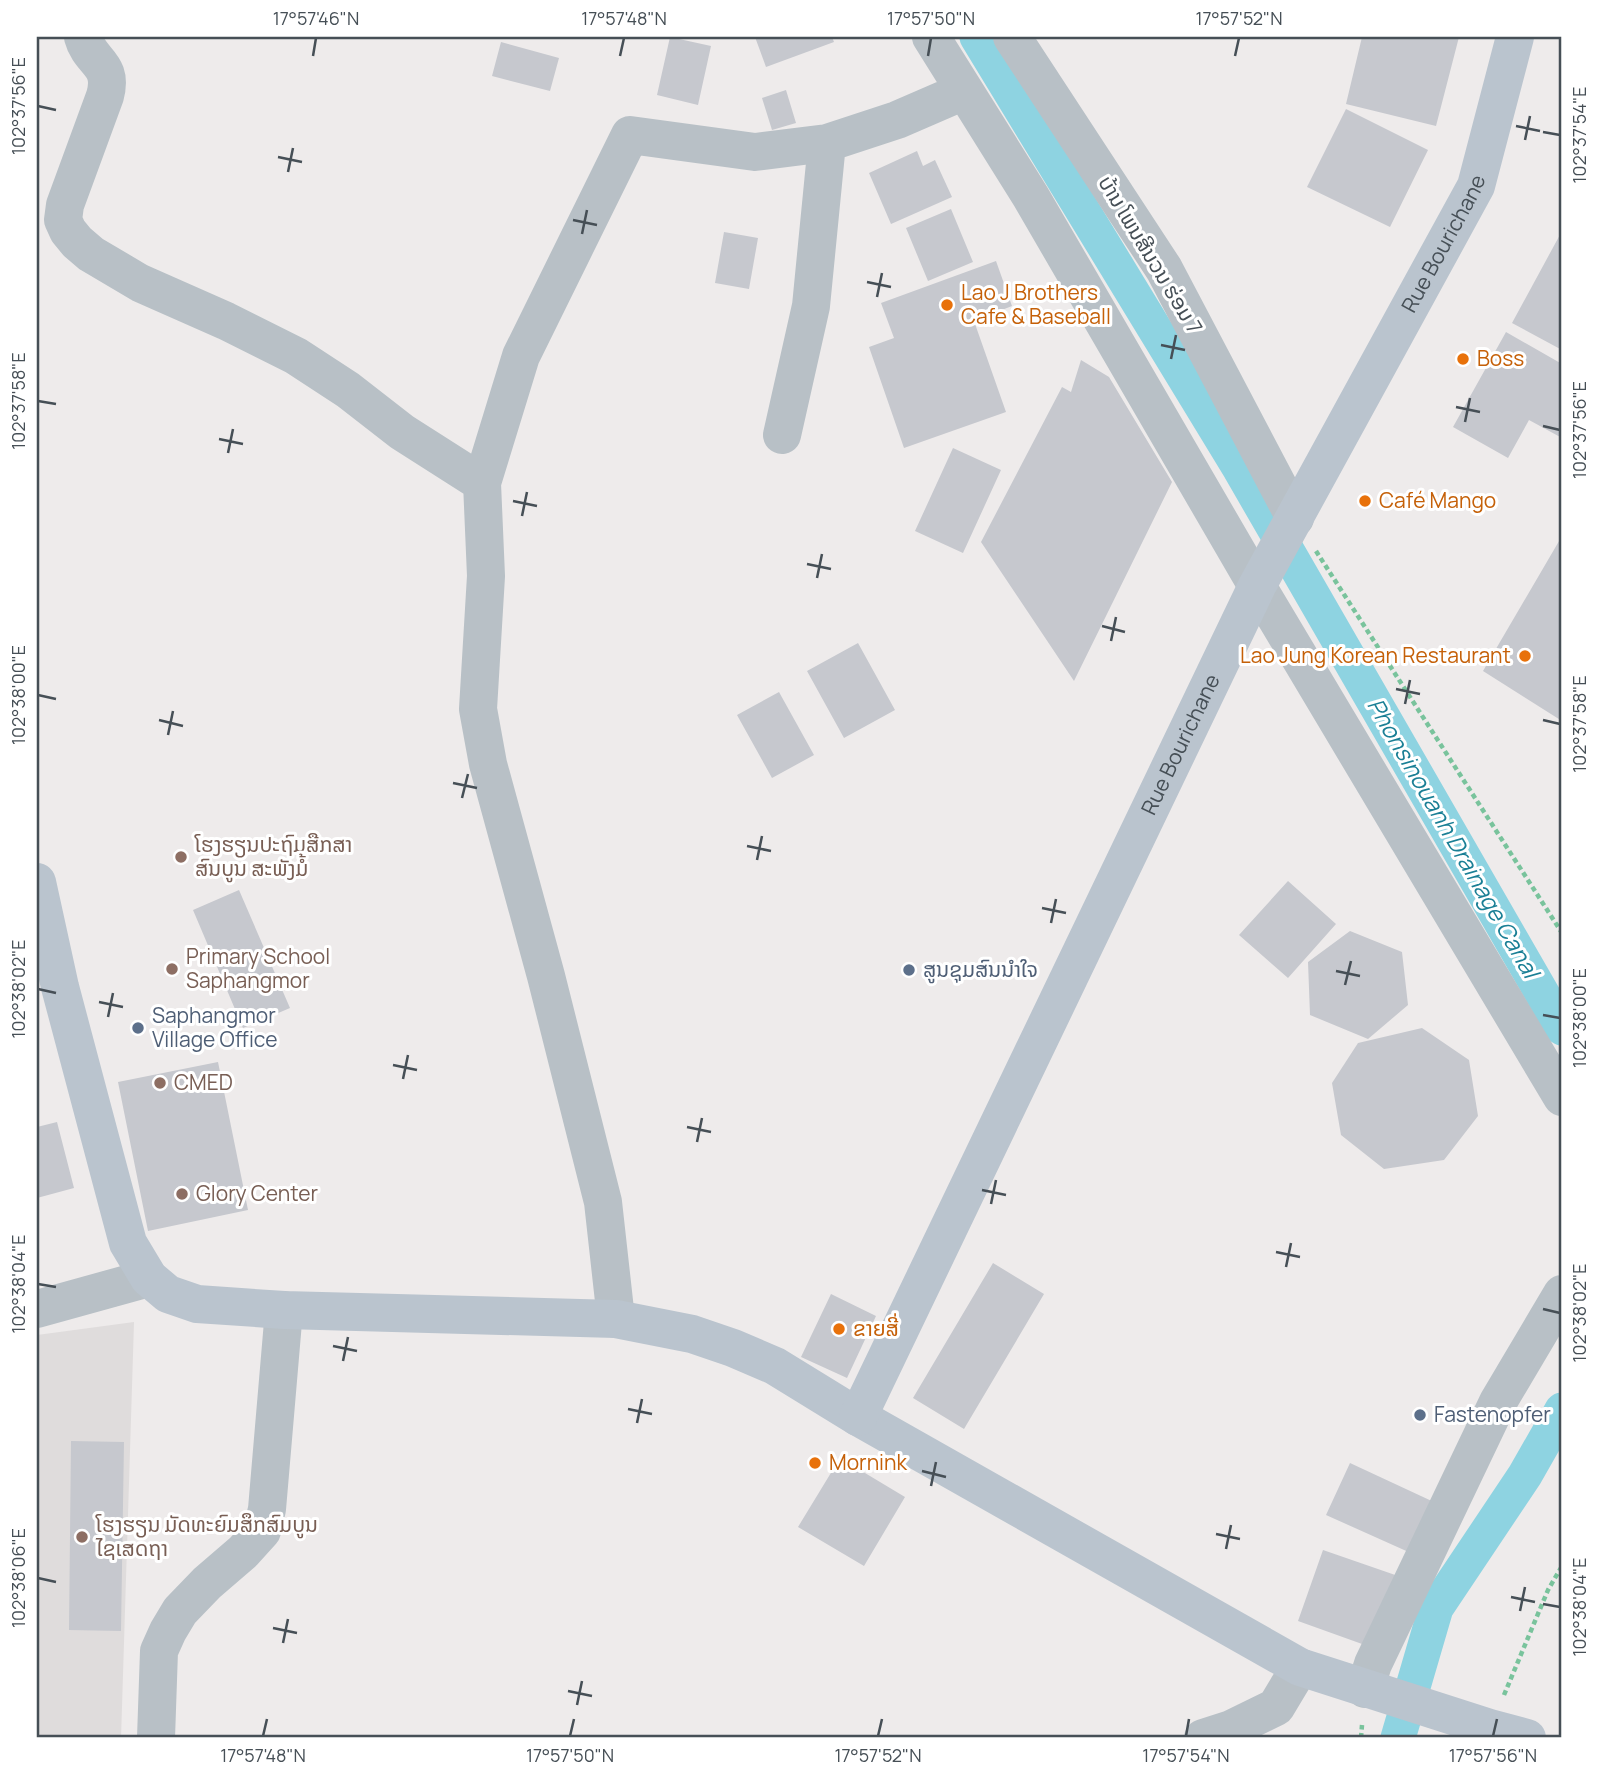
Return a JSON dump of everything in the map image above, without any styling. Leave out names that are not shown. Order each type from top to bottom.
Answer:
[{"type":"street","points":[[83,37],[87,48],[104,69],[107,81],[105,96],[65,205],[63,220],[77,242],[91,254],[140,283],[296,356],[348,390],[402,432],[482,483]]},
{"type":"street","points":[[931,37],[1031,197],[1257,586],[1562,1097]]},
{"type":"street","name":"ບ້ານ ໂພນສີນວນ ຮ່ອມ 7","points":[[1012,37],[1164,269],[1295,518]]},
{"type":"street","name":"Rue Bourichane","points":[[858,1418],[1257,586],[1476,186],[1515,37]]},
{"type":"street","points":[[615,1319],[603,1202],[488,764],[478,709],[485,576],[482,483],[521,356],[630,135],[755,152],[827,143],[897,120],[964,91]]},
{"type":"street","points":[[782,435],[811,306],[827,143]]},
{"type":"street","points":[[37,882],[60,987],[128,1243],[149,1278],[168,1294],[197,1304],[284,1310],[615,1319],[692,1334],[775,1366],[858,1418],[1300,1667],[1490,1733],[1527,1738]]},
{"type":"street","points":[[37,1309],[149,1278]]},
{"type":"street","points":[[1370,1690],[1373,1664],[1498,1402],[1562,1294]]},
{"type":"street","points":[[156,1738],[159,1651],[168,1631],[180,1611],[262,1531],[267,1509],[284,1310]]},
{"type":"street","points":[[1203,1738],[1231,1729],[1276,1707],[1300,1667]]},
{"type":"path","points":[[1295,518],[1562,933]]},
{"type":"path","points":[[1490,1733],[1548,1590],[1562,1566]]},
{"type":"shaded area","name":"ໂຮງຮຽນ ມັດທະຍົມສຶກສົມບູນ ໄຊເສດຖາ","points":[[134,1322],[121,1738],[37,1738],[37,1335]]},
{"type":"building","points":[[670,37],[711,46],[698,105],[657,95]]},
{"type":"building","points":[[755,37],[832,37],[834,42],[766,67]]},
{"type":"building","points":[[1362,37],[1459,37],[1436,126],[1346,104]]},
{"type":"building","points":[[501,42],[559,58],[550,91],[492,76]]},
{"type":"building","points":[[786,90],[796,123],[772,130],[762,98]]},
{"type":"building","points":[[1346,109],[1428,150],[1390,227],[1307,187]]},
{"type":"building","points":[[917,151],[923,166],[935,160],[952,197],[891,224],[869,173]]},
{"type":"building","points":[[951,209],[973,262],[928,281],[906,228]]},
{"type":"building","points":[[1562,231],[1562,350],[1512,323]]},
{"type":"building","points":[[724,232],[758,238],[749,289],[715,283]]},
{"type":"building","points":[[996,261],[1012,306],[974,321],[1006,412],[904,448],[869,347],[894,338],[881,303]]},
{"type":"building","points":[[1506,332],[1562,364],[1562,438],[1529,420],[1508,458],[1453,427]]},
{"type":"building","points":[[1081,360],[1109,377],[1172,482],[1074,681],[981,542],[1062,387],[1071,392]]},
{"type":"building","points":[[953,448],[1001,470],[963,553],[915,531]]},
{"type":"building","points":[[1562,536],[1562,721],[1483,671]]},
{"type":"building","points":[[858,643],[895,710],[844,738],[807,671]]},
{"type":"building","points":[[779,692],[814,755],[772,778],[737,715]]},
{"type":"building","points":[[1288,881],[1336,924],[1288,978],[1239,935]]},
{"type":"building","points":[[239,890],[290,1008],[243,1028],[193,910]]},
{"type":"building","points":[[1350,931],[1402,952],[1408,1005],[1368,1039],[1310,1015],[1308,962]]},
{"type":"building","points":[[1422,1028],[1469,1060],[1478,1116],[1444,1160],[1384,1169],[1341,1135],[1332,1083],[1358,1043]]},
{"type":"building","points":[[218,1062],[248,1210],[148,1231],[118,1082]]},
{"type":"building","points":[[57,1122],[74,1188],[37,1198],[37,1127]]},
{"type":"building","points":[[993,1263],[1044,1294],[964,1429],[913,1398]]},
{"type":"building","points":[[831,1294],[876,1316],[847,1378],[801,1357]]},
{"type":"building","points":[[71,1441],[124,1442],[121,1631],[69,1630]]},
{"type":"building","points":[[840,1458],[905,1497],[864,1566],[798,1527]]},
{"type":"building","points":[[1350,1463],[1436,1503],[1413,1554],[1326,1515]]},
{"type":"building","points":[[1323,1550],[1401,1577],[1376,1649],[1298,1621]]},
{"type":"waterway","name":"Phonsinouanh Drainage Canal","points":[[977,37],[1240,469],[1562,1028]]},
{"type":"waterway","points":[[1398,1738],[1436,1608],[1525,1475],[1562,1410]]},
{"type":"place","name":"Lao J Brothers Cafe & Baseball","points":[[947,305]]},
{"type":"place","name":"Boss","points":[[1463,359]]},
{"type":"place","name":"Café Mango","points":[[1365,501]]},
{"type":"place","name":"Lao Jung Korean Restaurant","points":[[1525,656]]},
{"type":"place","name":"ໂຮງຮຽນປະຖົມສືກສາ ສົນບູນ ສະພັງມໍ້","points":[[181,857]]},
{"type":"place","name":"Primary School Saphangmor","points":[[172,969]]},
{"type":"place","name":"ສູນຊຸມສົນນຳໃຈ","points":[[909,970]]},
{"type":"place","name":"Saphangmor Village Office","points":[[138,1028]]},
{"type":"place","name":"CMED","points":[[160,1083]]},
{"type":"place","name":"Glory Center","points":[[182,1194]]},
{"type":"place","name":"ຂາຍສີ່","points":[[839,1329]]},
{"type":"place","name":"Fastenopfer","points":[[1420,1415]]},
{"type":"place","name":"Mornink","points":[[815,1463]]},
{"type":"place","name":"ໂຮງຮຽນ ມັດທະຍົມສຶກສົມບູນ ໄຊເສດຖາ","points":[[82,1537]]}]
